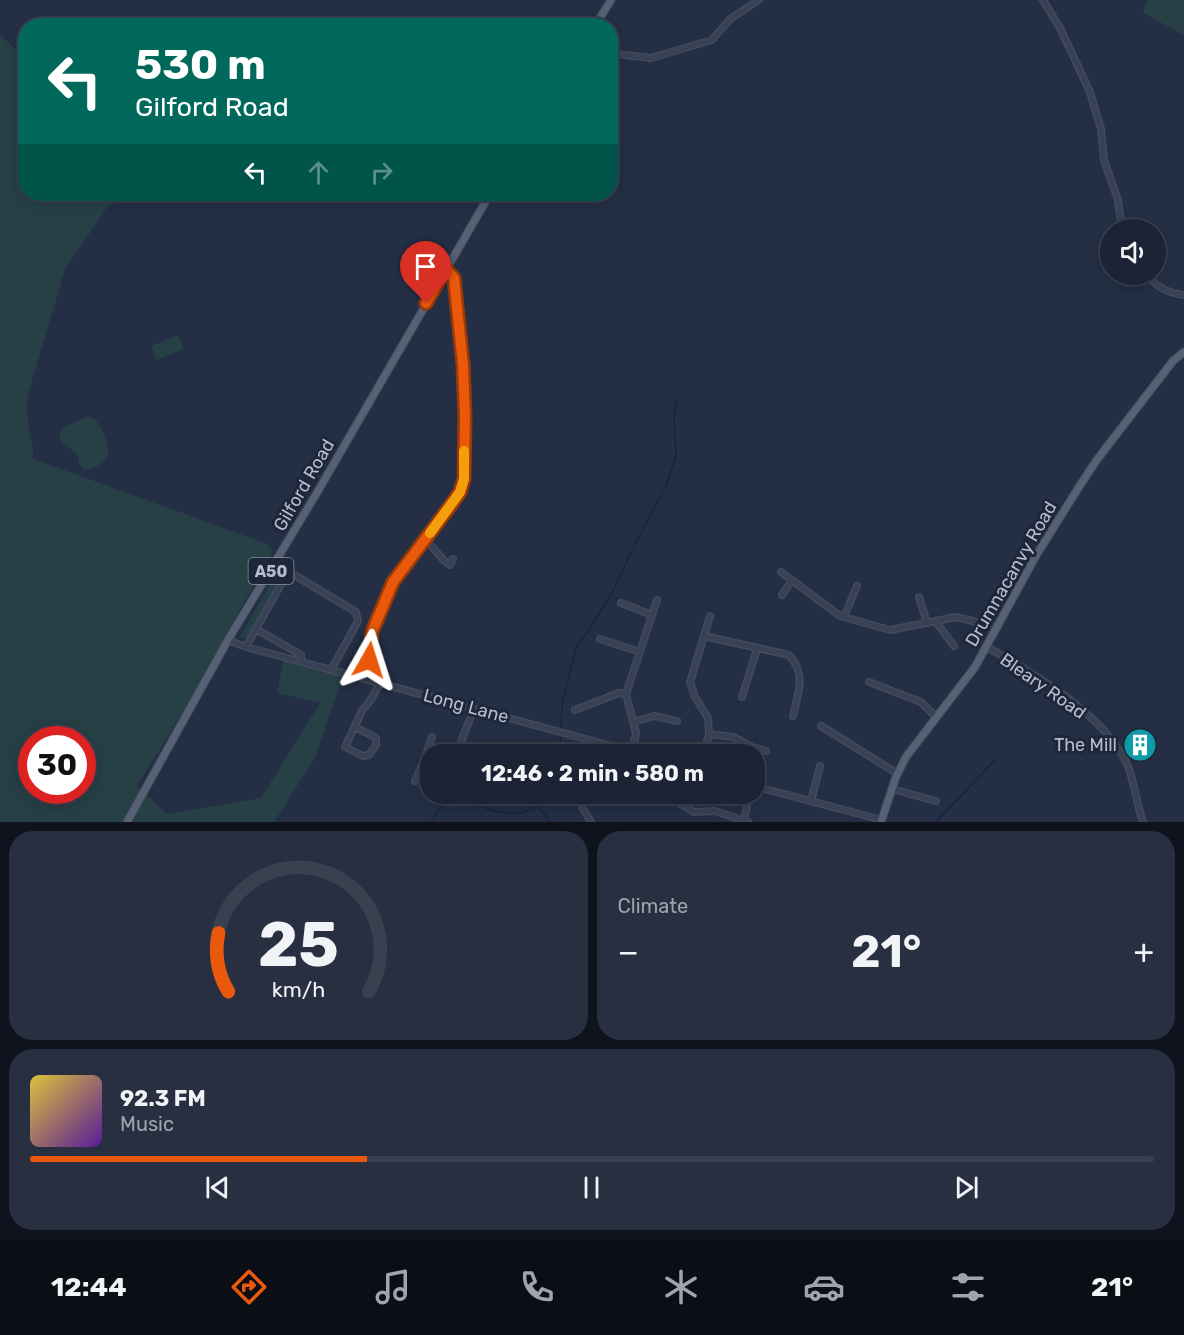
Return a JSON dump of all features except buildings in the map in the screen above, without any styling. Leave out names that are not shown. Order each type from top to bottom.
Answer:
[{"type":"main road","points":[[600,18],[611,0]]},
{"type":"main road","name":"Gilford Road","points":[[127,822],[228,640],[302,520],[486,201]]},
{"type":"main road","name":"Drumnacanvy Road","points":[[881,821],[898,774],[910,752],[963,685],[987,647],[1037,554],[1096,461],[1173,361],[1184,352]]},
{"type":"street","points":[[618,54],[651,58],[712,40],[730,19],[759,0]]},
{"type":"street","points":[[1043,0],[1060,28],[1090,92],[1101,129],[1104,160],[1118,200],[1121,219]]},
{"type":"street","points":[[364,679],[372,632],[387,593],[456,498],[464,479],[463,365],[454,278],[446,269]]},
{"type":"street","points":[[1157,285],[1172,293],[1184,295]]},
{"type":"street","points":[[425,540],[443,561],[450,565]]},
{"type":"street","points":[[781,572],[840,616],[890,630],[956,617],[998,627]]},
{"type":"street","points":[[246,647],[285,577],[296,576],[356,612],[358,616],[358,621],[331,670]]},
{"type":"street","points":[[782,595],[792,580]]},
{"type":"street","points":[[844,617],[857,586]]},
{"type":"street","points":[[919,597],[927,623]]},
{"type":"street","points":[[634,744],[636,733],[626,694],[657,600]]},
{"type":"street","points":[[621,603],[652,615]]},
{"type":"street","points":[[707,744],[710,734],[708,718],[695,697],[690,682],[710,616]]},
{"type":"street","points":[[936,622],[954,646]]},
{"type":"street","points":[[256,629],[301,655],[302,662]]},
{"type":"street","points":[[704,636],[789,656],[796,663],[801,674],[793,716]]},
{"type":"street","points":[[600,639],[640,652]]},
{"type":"street","name":"Long Lane","points":[[228,640],[246,647],[603,744]]},
{"type":"street","name":"Bleary Road","points":[[987,647],[1060,693],[1101,728],[1128,766],[1143,822]]},
{"type":"street","points":[[742,697],[757,649]]},
{"type":"street","points":[[869,682],[921,702],[936,717]]},
{"type":"street","points":[[355,727],[374,736],[377,741],[371,754],[366,756],[345,747],[362,711],[380,683]]},
{"type":"street","points":[[575,710],[619,693],[626,694]]},
{"type":"street","points":[[460,744],[474,709]]},
{"type":"street","points":[[633,722],[654,716],[676,721]]},
{"type":"street","points":[[820,726],[898,774]]},
{"type":"street","points":[[710,734],[734,737],[752,747],[766,751]]},
{"type":"street","points":[[431,744],[432,737]]},
{"type":"street","points":[[812,801],[820,766]]},
{"type":"street","points":[[416,781],[420,773]]},
{"type":"street","points":[[765,789],[881,821]]},
{"type":"street","points":[[892,789],[936,801]]},
{"type":"street","points":[[582,804],[591,822]]},
{"type":"street","points":[[681,804],[694,812],[715,811],[746,821],[748,804]]},
{"type":"green space","points":[[1147,0],[1184,0],[1184,35],[1143,13]]},
{"type":"green space","points":[[0,35],[18,51],[18,201],[116,201],[104,212],[65,269],[27,398],[28,425],[34,453],[31,458],[265,543],[272,550],[264,570],[206,672],[137,785],[167,814],[261,798],[320,703],[277,693],[284,657],[344,673],[315,758],[274,822],[0,822]]},
{"type":"green space","points":[[178,335],[184,349],[157,360],[151,346]]},
{"type":"green space","points":[[88,416],[100,426],[109,453],[99,466],[83,469],[79,464],[77,454],[62,442],[59,436],[62,428]]},
{"type":"green space","points":[[274,578],[281,581],[248,639],[240,636]]},
{"type":"green space","points":[[368,630],[365,663],[359,672],[348,669]]},
{"type":"waterway","points":[[561,730],[562,705],[576,647],[613,591],[666,486],[676,457],[674,416],[677,399]]},
{"type":"waterway","points":[[560,744],[561,734]]},
{"type":"waterway","points":[[936,822],[996,759]]},
{"type":"waterway","points":[[432,822],[444,804]]},
{"type":"waterway","points":[[472,804],[504,813],[522,812],[536,807],[538,804]]},
{"type":"waterway","points":[[538,806],[550,822]]},
{"type":"slow traffic","points":[[430,533],[460,492],[464,479],[464,451]]},
{"type":"place","name":"The Mill","points":[[1140,745]]},
{"type":"route","points":[[369,660],[370,639],[387,593],[460,492],[464,479],[463,365],[454,278],[446,269],[426,303]]}]
